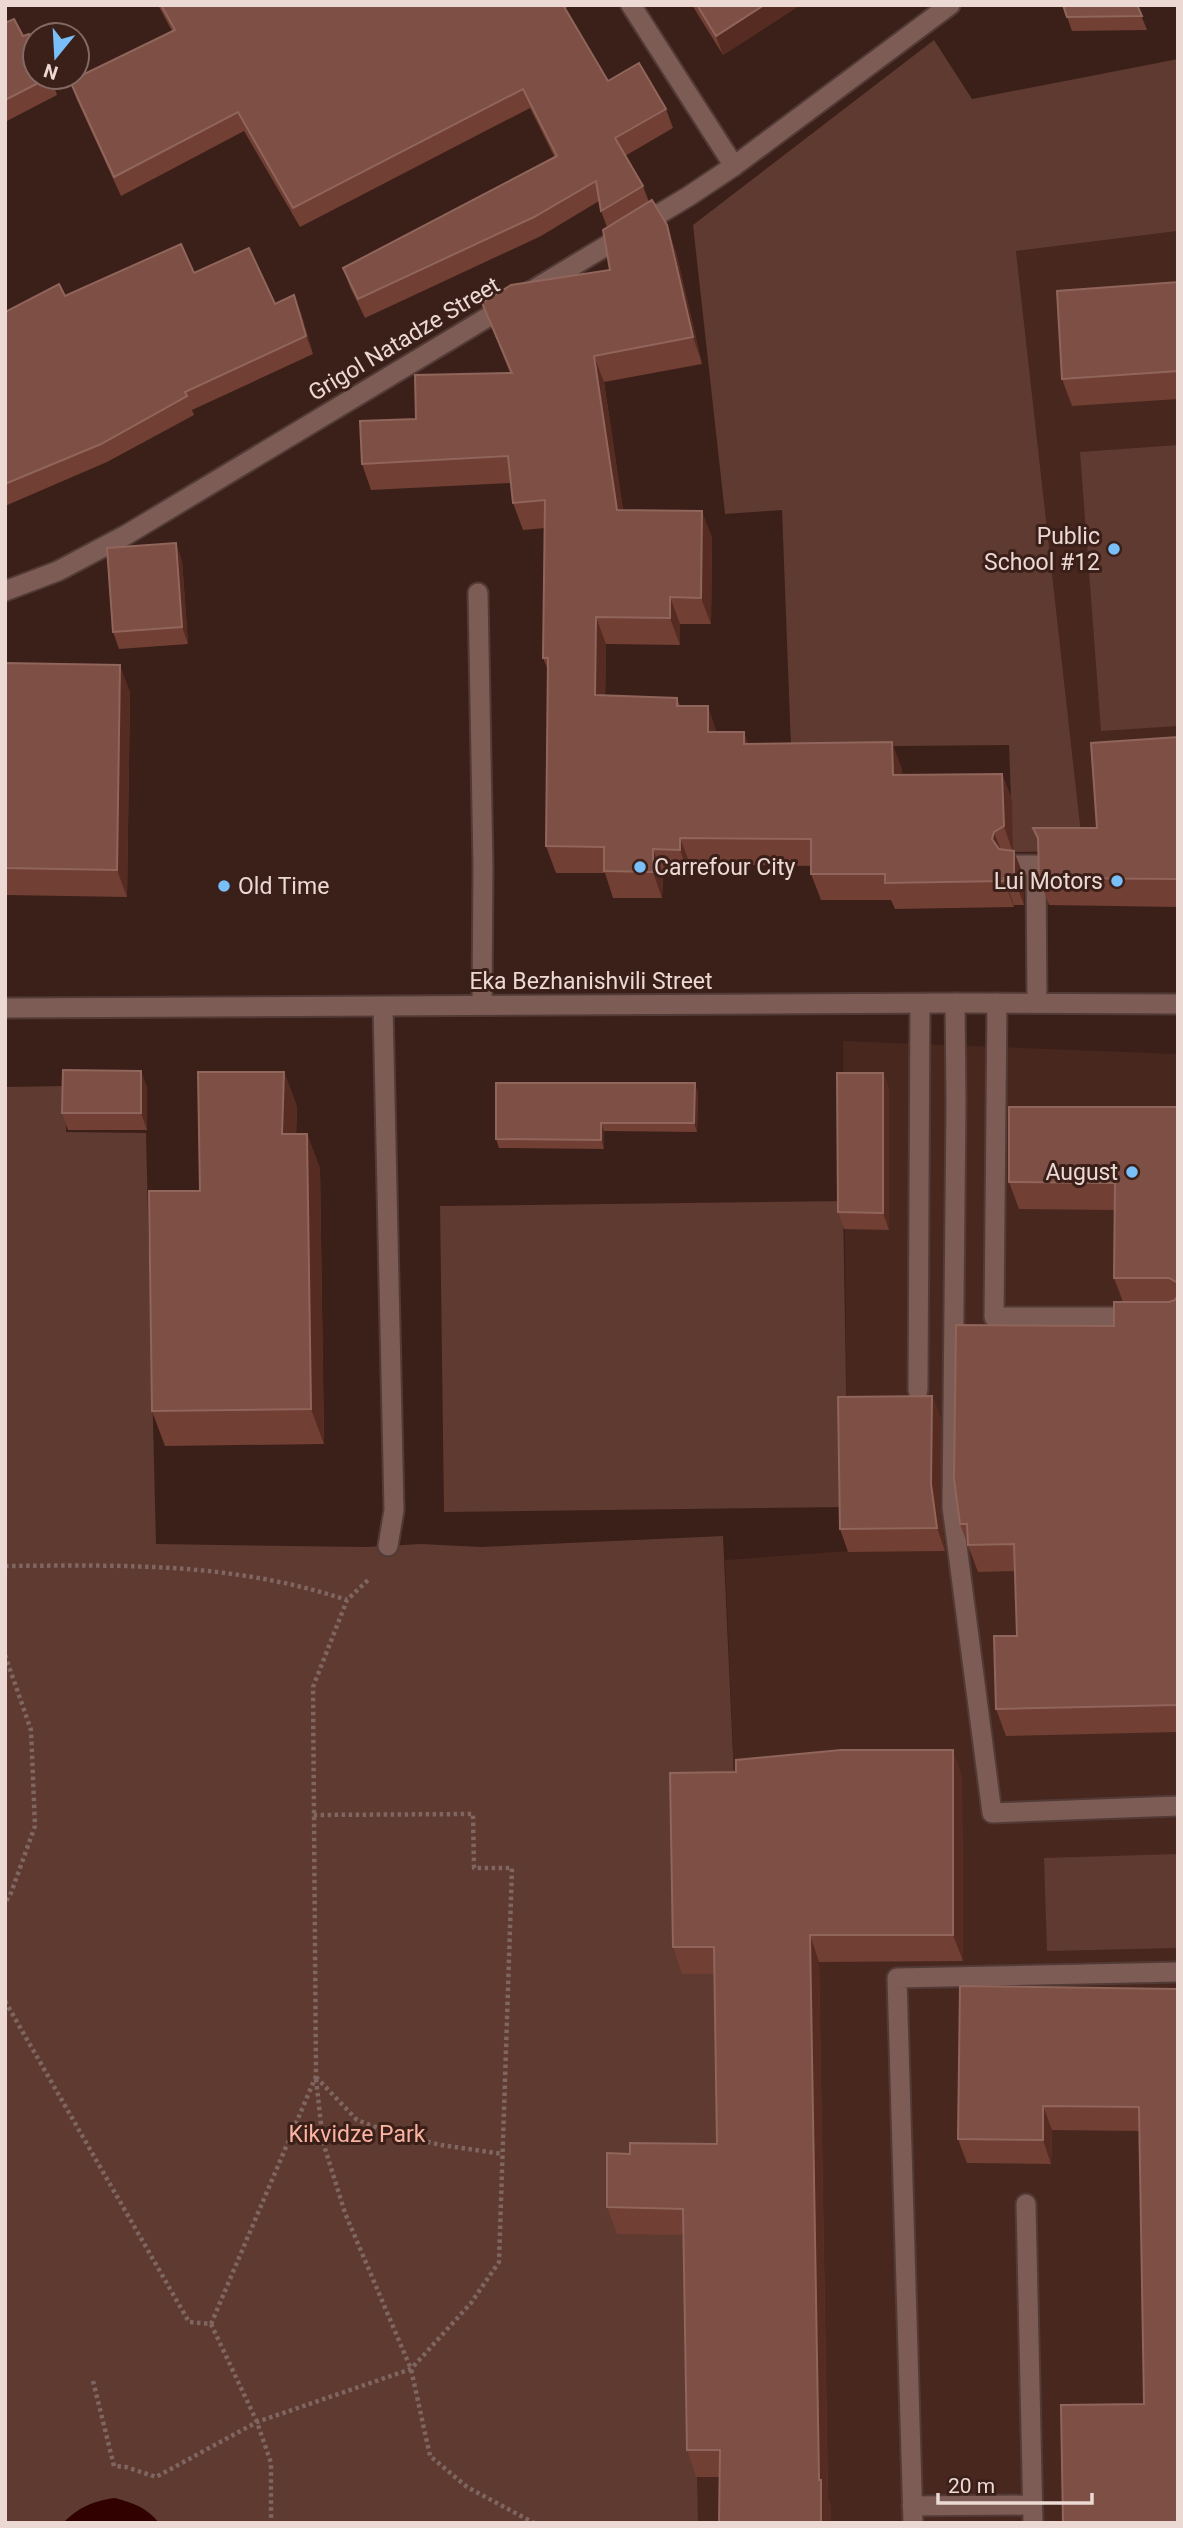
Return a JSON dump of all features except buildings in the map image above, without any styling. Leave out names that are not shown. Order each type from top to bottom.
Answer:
[{"type":"street","points":[[631,5],[734,166]]},
{"type":"street","name":"Grigol Natadze Street","points":[[5,591],[58,571],[125,535],[689,196],[734,166],[950,5]]},
{"type":"street","points":[[478,593],[483,866],[482,1006]]},
{"type":"street","points":[[1014,865],[1036,865],[1037,1003]]},
{"type":"street","points":[[955,1003],[952,1507],[992,1813],[1178,1805]]},
{"type":"street","points":[[997,1003],[994,1317],[1178,1317]]},
{"type":"street","points":[[918,1390],[920,1004]]},
{"type":"street","name":"Eka Bezhanishvili Street","points":[[5,1008],[1178,1004]]},
{"type":"street","points":[[383,1007],[394,1510],[388,1546]]},
{"type":"street","points":[[1026,2204],[1032,2514],[912,2514],[897,1978],[1178,1972]]},
{"type":"path","points":[[5,1566],[145,1565],[197,1568],[241,1573],[309,1587],[347,1600],[313,1686],[316,2076],[323,2142],[345,2213],[411,2369],[430,2456],[467,2487],[534,2523]]},
{"type":"path","points":[[5,1655],[31,1730],[35,1826],[5,1903]]},
{"type":"path","points":[[93,2381],[114,2466],[156,2477],[257,2421],[411,2369],[471,2303],[499,2262],[512,1868],[474,1868],[474,1814],[313,1815]]},
{"type":"path","points":[[5,1884],[11,1893]]},
{"type":"path","points":[[5,2001],[189,2322],[211,2324]]},
{"type":"path","points":[[316,2076],[357,2120],[394,2134],[441,2145],[503,2154]]},
{"type":"path","points":[[271,2523],[271,2463],[257,2421],[211,2324],[316,2076]]},
{"type":"shaded area","name":"Public School #12","points":[[1178,231],[1178,847],[1083,851],[1016,251]]},
{"type":"shaded area","points":[[843,1041],[1178,1054],[1178,2523],[698,2523],[693,2243],[723,1973],[682,1974],[735,1798],[725,1560],[848,1551]]},
{"type":"shaded area","points":[[115,2498],[140,2507],[159,2523],[63,2523],[87,2506]]},
{"type":"green space","points":[[934,40],[972,99],[1178,59],[1178,231],[1016,251],[1083,851],[1013,852],[1009,745],[791,747],[782,510],[725,514],[693,225]]},
{"type":"green space","points":[[1178,445],[1178,726],[1101,731],[1080,452]]},
{"type":"green space","name":"Kikvidze Park","points":[[67,1086],[66,1132],[146,1133],[156,1544],[366,1547],[421,1544],[481,1547],[723,1536],[735,1799],[682,1973],[724,1973],[728,2242],[693,2243],[698,2523],[5,2523],[5,1087]]},
{"type":"green space","points":[[843,1201],[848,1507],[444,1512],[440,1206]]},
{"type":"green space","points":[[1178,1854],[1178,1948],[1047,1951],[1044,1858]]},
{"type":"place","name":"Public School #12","points":[[1114,549]]},
{"type":"place","name":"Carrefour City","points":[[640,867]]},
{"type":"place","name":"Lui Motors","points":[[1117,881]]},
{"type":"place","name":"Old Time","points":[[224,886]]},
{"type":"place","name":"August","points":[[1132,1172]]}]
